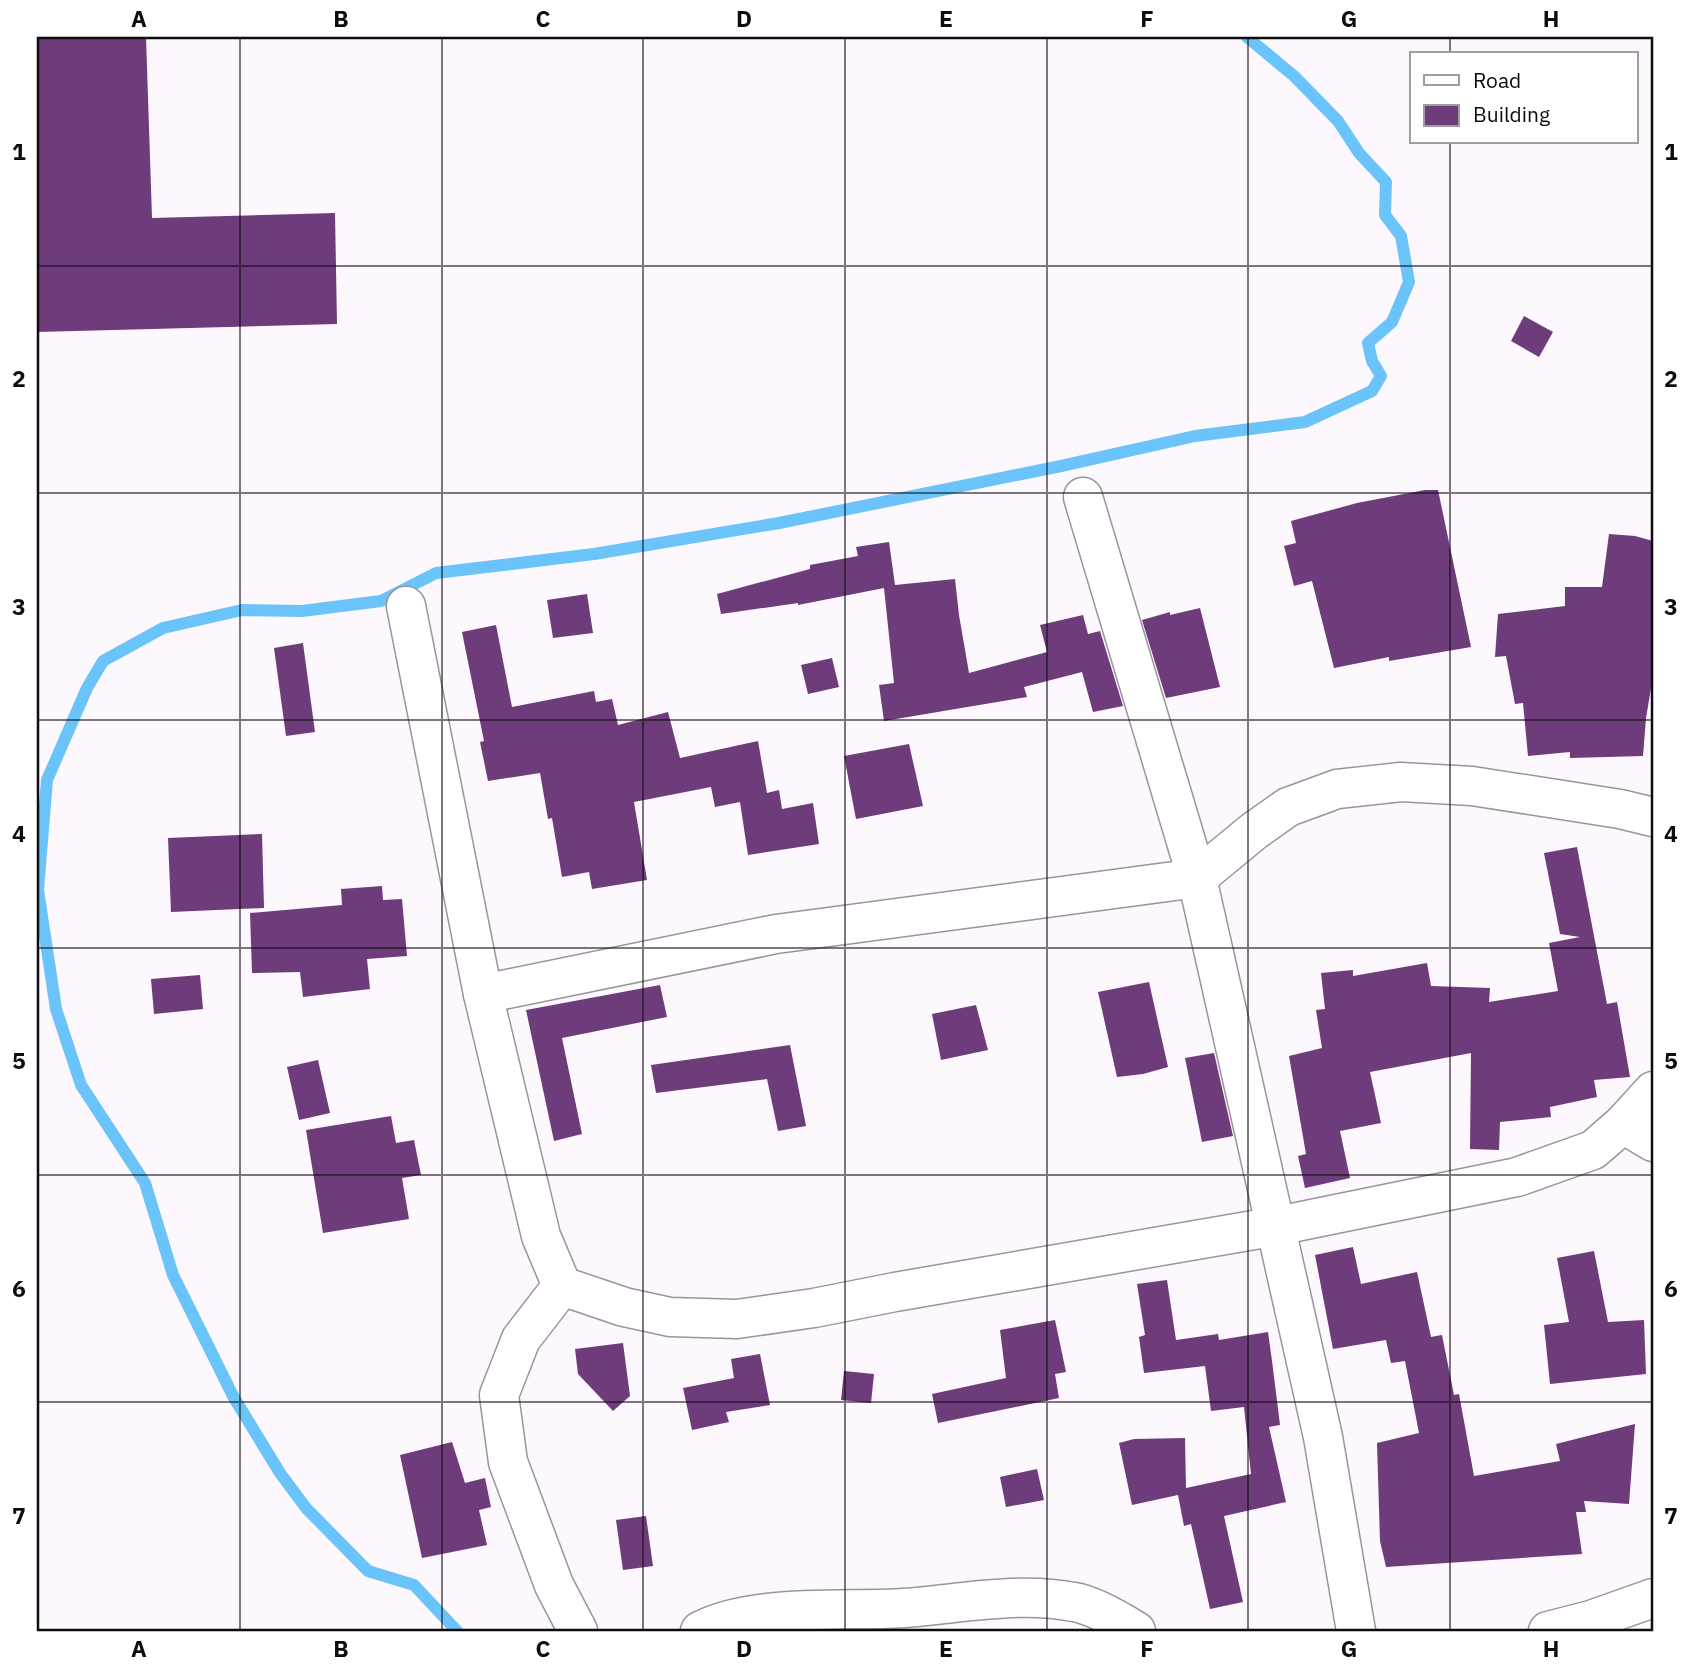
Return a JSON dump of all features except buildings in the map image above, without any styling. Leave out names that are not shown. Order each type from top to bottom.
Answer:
[{"type":"street","points":[[1083,497],[1197,878],[1324,1437],[1356,1631]]},
{"type":"street","points":[[407,606],[483,994],[541,1236],[562,1286],[624,1307],[670,1317],[737,1319],[814,1308],[1277,1226],[1517,1177],[1593,1150],[1638,1133],[1653,1091]]},
{"type":"street","points":[[483,994],[776,934],[1197,878],[1288,807],[1337,789],[1401,782],[1472,786],[1619,809],[1653,817]]},
{"type":"street","points":[[562,1286],[521,1339],[499,1395],[509,1462],[554,1585],[578,1631]]},
{"type":"street","points":[[700,1631],[715,1623],[748,1616],[903,1608],[1025,1597],[1076,1602],[1136,1631]]},
{"type":"street","points":[[1548,1631],[1591,1620],[1653,1598]]},
{"type":"waterway","points":[[457,1631],[414,1585],[368,1571],[306,1508],[280,1473],[233,1396],[173,1275],[145,1183],[81,1085],[56,1009],[38,890],[47,780],[87,688],[103,661],[163,628],[242,610],[302,611],[381,601],[436,573],[594,554],[779,523],[1195,436],[1305,422],[1372,391],[1381,376],[1372,361],[1368,343],[1392,322],[1409,282],[1401,236],[1385,215],[1386,182],[1359,153],[1338,121],[1294,76],[1247,37]]}]
